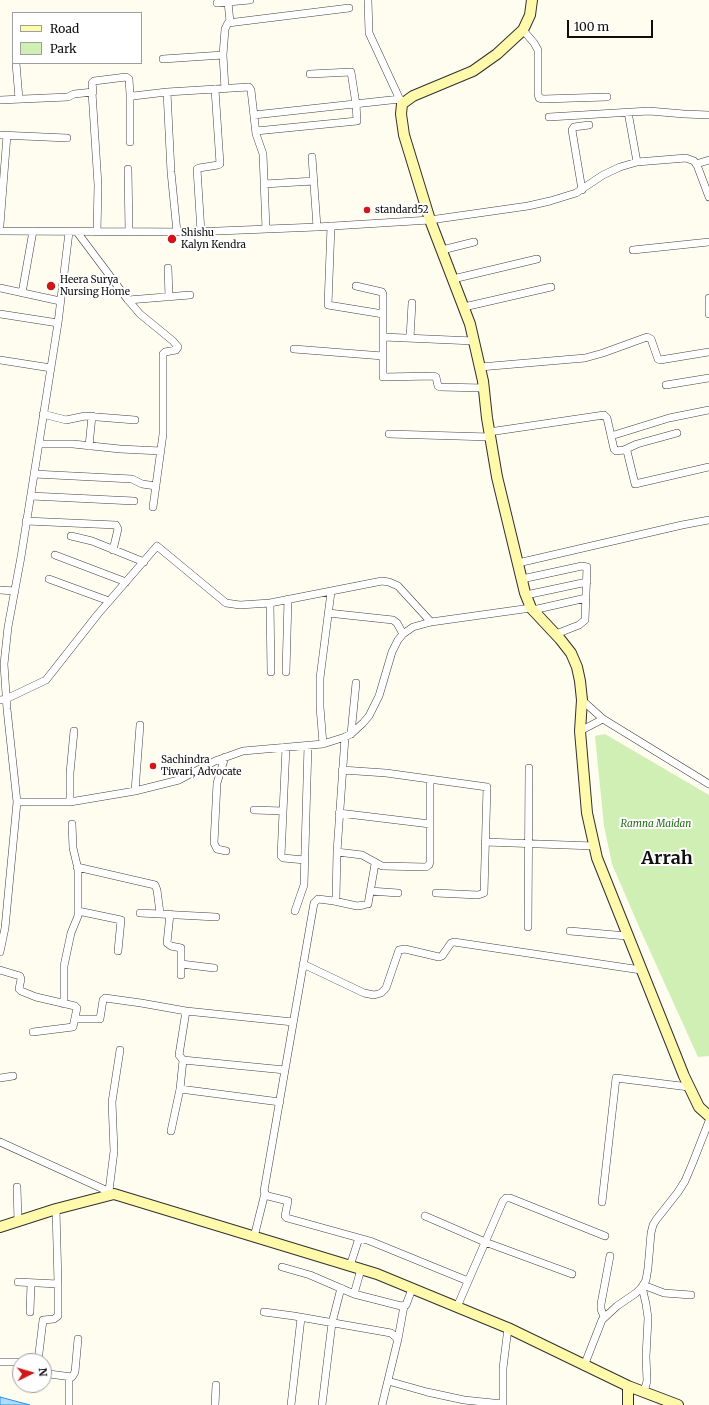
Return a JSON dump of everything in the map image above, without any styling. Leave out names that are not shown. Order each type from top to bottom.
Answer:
[{"type":"street","points":[[218,3],[250,0]]},
{"type":"street","points":[[368,0],[369,33],[401,101],[404,135],[430,220],[470,324],[484,388],[497,477],[526,595],[532,609],[556,634],[571,653],[580,681],[582,700],[580,731],[587,814],[597,858],[641,970],[690,1087],[700,1107],[709,1116]]},
{"type":"street","points":[[254,115],[356,104],[401,101],[473,71],[497,54],[523,30],[530,15],[532,0]]},
{"type":"street","points":[[228,2],[230,22]]},
{"type":"street","points":[[225,89],[223,55],[225,29],[227,24],[230,22],[349,8]]},
{"type":"street","points":[[523,30],[538,50],[539,98],[607,97]]},
{"type":"street","points":[[163,59],[223,55]]},
{"type":"street","points":[[16,64],[19,99]]},
{"type":"street","points":[[256,132],[356,122],[356,104],[351,72],[310,74]]},
{"type":"street","points":[[97,232],[98,185],[92,92],[92,83],[94,81],[129,79],[130,142]]},
{"type":"street","points":[[130,93],[131,95],[135,96],[167,92],[250,87],[256,132],[263,154],[266,229]]},
{"type":"street","points":[[201,232],[197,169],[220,164],[215,89]]},
{"type":"street","points":[[0,100],[65,98],[75,94],[92,92]]},
{"type":"street","points":[[167,92],[171,172],[177,232]]},
{"type":"street","points":[[549,117],[649,111],[709,115]]},
{"type":"street","points":[[628,112],[637,162]]},
{"type":"street","points":[[582,190],[572,130],[574,127],[589,125]]},
{"type":"street","points":[[0,225],[4,135],[67,138]]},
{"type":"street","points":[[312,157],[318,227]]},
{"type":"street","points":[[0,231],[201,232],[430,220],[550,202],[582,190],[604,175],[620,167],[637,162],[686,158],[690,158],[701,172],[709,198]]},
{"type":"street","points":[[696,164],[709,160]]},
{"type":"street","points":[[128,169],[129,232]]},
{"type":"street","points":[[264,184],[314,181]]},
{"type":"street","points":[[331,226],[328,305],[383,314]]},
{"type":"street","points":[[22,293],[33,232]]},
{"type":"street","points":[[0,952],[5,928],[17,802],[3,700],[4,664],[8,627],[58,323],[69,232]]},
{"type":"street","points":[[77,232],[140,314],[173,341],[178,347],[176,350],[165,352],[163,354],[164,419],[153,507]]},
{"type":"street","points":[[442,250],[474,242]]},
{"type":"street","points":[[633,250],[709,242]]},
{"type":"street","points":[[453,279],[537,259]]},
{"type":"street","points":[[168,268],[169,297]]},
{"type":"street","points":[[356,286],[383,293],[382,374],[384,377],[434,376],[436,377],[438,386],[440,387],[484,388]]},
{"type":"street","points":[[464,307],[551,287]]},
{"type":"street","points":[[0,288],[60,301]]},
{"type":"street","points":[[128,300],[190,295]]},
{"type":"street","points":[[709,298],[709,314]]},
{"type":"street","points":[[410,338],[412,303]]},
{"type":"street","points":[[0,314],[58,323]]},
{"type":"street","points":[[383,337],[474,341]]},
{"type":"street","points":[[480,367],[585,358],[647,337],[651,339],[660,360],[709,352]]},
{"type":"street","points":[[294,349],[383,356]]},
{"type":"street","points":[[0,360],[51,368]]},
{"type":"street","points":[[666,385],[709,378]]},
{"type":"street","points":[[611,436],[669,418],[709,410]]},
{"type":"street","points":[[43,414],[66,420],[80,416],[135,420]]},
{"type":"street","points":[[389,434],[490,435],[604,415],[607,418],[615,450],[624,450],[637,444],[677,433]]},
{"type":"street","points":[[89,446],[92,416]]},
{"type":"street","points":[[39,444],[161,451]]},
{"type":"street","points":[[624,450],[628,453],[635,484],[709,467]]},
{"type":"street","points":[[34,474],[132,479],[142,484],[156,486]]},
{"type":"street","points":[[30,496],[134,501]]},
{"type":"street","points":[[518,563],[709,520]]},
{"type":"street","points":[[26,521],[116,525],[118,529],[113,550]]},
{"type":"street","points":[[71,536],[92,541],[144,562]]},
{"type":"street","points":[[3,700],[46,680],[109,601],[157,546],[226,603],[240,605],[270,603],[382,581],[398,586],[431,622]]},
{"type":"street","points":[[55,555],[126,582]]},
{"type":"street","points":[[522,579],[585,566],[588,568],[586,616],[583,622],[579,625],[556,634]]},
{"type":"street","points":[[49,579],[109,601]]},
{"type":"street","points":[[526,595],[587,582]]},
{"type":"street","points":[[0,590],[15,591]]},
{"type":"street","points":[[323,744],[320,707],[320,678],[332,592]]},
{"type":"street","points":[[17,802],[70,802],[135,791],[179,780],[216,761],[243,751],[323,744],[348,735],[369,716],[379,696],[392,652],[403,634],[413,627],[431,622],[532,609],[586,598]]},
{"type":"street","points":[[286,672],[288,600]]},
{"type":"street","points":[[270,603],[271,672]]},
{"type":"street","points":[[328,613],[393,620],[397,623],[403,634]]},
{"type":"street","points":[[334,901],[336,898],[336,852],[342,770],[356,683]]},
{"type":"street","points":[[582,700],[603,719],[709,784]]},
{"type":"street","points":[[580,731],[603,719]]},
{"type":"street","points":[[135,791],[140,725]]},
{"type":"street","points":[[70,802],[70,773],[74,731]]},
{"type":"street","points":[[295,911],[303,890],[308,745]]},
{"type":"street","points":[[286,747],[281,856],[283,858],[305,860]]},
{"type":"street","points":[[225,757],[217,783],[214,843],[217,849],[226,851]]},
{"type":"street","points":[[528,927],[530,768]]},
{"type":"street","points":[[342,770],[386,773],[486,787],[486,842],[483,894],[436,893]]},
{"type":"street","points":[[336,852],[362,855],[375,864],[384,866],[426,867],[429,865],[430,780]]},
{"type":"street","points":[[254,810],[283,811]]},
{"type":"street","points":[[339,813],[430,824]]},
{"type":"street","points":[[64,1004],[64,966],[72,931],[78,918],[78,867],[73,848],[72,824]]},
{"type":"street","points":[[486,842],[594,846]]},
{"type":"street","points":[[254,1237],[265,1193],[264,1188],[315,901],[318,899],[357,906],[366,904],[375,864]]},
{"type":"street","points":[[78,867],[155,885],[158,890],[160,914]]},
{"type":"street","points":[[370,890],[398,893]]},
{"type":"street","points":[[78,911],[121,920],[118,951]]},
{"type":"street","points":[[140,913],[216,917]]},
{"type":"street","points":[[170,914],[167,943],[170,946],[181,948],[181,975]]},
{"type":"street","points":[[570,931],[628,936]]},
{"type":"street","points":[[303,964],[364,993],[374,995],[381,993],[386,988],[399,950],[404,949],[439,957],[451,943],[455,941],[641,970]]},
{"type":"street","points":[[181,964],[214,968]]},
{"type":"street","points":[[0,970],[20,976],[21,979],[19,988],[21,991],[36,997],[77,1008],[76,1018],[72,1027],[33,1032]]},
{"type":"street","points":[[76,1018],[100,1019],[103,1000],[106,998],[186,1011],[293,1022]]},
{"type":"street","points":[[171,1131],[180,1089],[183,1060],[179,1055],[186,1011]]},
{"type":"street","points":[[111,1193],[114,1151],[112,1102],[120,1050]]},
{"type":"street","points":[[183,1060],[285,1070]]},
{"type":"street","points":[[0,1078],[13,1076]]},
{"type":"street","points":[[602,1202],[616,1078],[690,1087]]},
{"type":"street","points":[[180,1089],[280,1102]]},
{"type":"street","points":[[584,1366],[599,1326],[604,1317],[642,1286],[646,1280],[653,1225],[685,1181],[709,1121]]},
{"type":"street","points":[[0,1142],[111,1193],[377,1274],[508,1328],[628,1386],[678,1405]]},
{"type":"street","points":[[17,1187],[18,1221]]},
{"type":"street","points":[[0,1227],[111,1193]]},
{"type":"street","points":[[265,1193],[268,1196],[288,1200],[285,1216],[286,1218],[359,1238],[468,1282]]},
{"type":"street","points":[[457,1307],[503,1201],[507,1198],[605,1236]]},
{"type":"street","points":[[39,1353],[43,1320],[54,1319],[58,1316],[56,1209]]},
{"type":"street","points":[[424,1216],[485,1242],[572,1274]]},
{"type":"street","points":[[350,1266],[359,1238]]},
{"type":"street","points":[[604,1317],[601,1304],[610,1256]]},
{"type":"street","points":[[282,1267],[310,1275],[354,1294],[381,1302],[404,1306]]},
{"type":"street","points":[[354,1294],[361,1269]]},
{"type":"street","points":[[18,1282],[58,1284]]},
{"type":"street","points":[[30,1312],[32,1283]]},
{"type":"street","points":[[642,1286],[664,1293],[691,1295]]},
{"type":"street","points":[[642,1286],[648,1318],[646,1357],[647,1381],[644,1392]]},
{"type":"street","points":[[322,1405],[332,1323],[341,1288]]},
{"type":"street","points":[[382,1405],[398,1339],[404,1306],[412,1289]]},
{"type":"street","points":[[264,1312],[391,1333],[398,1339]]},
{"type":"street","points":[[291,1405],[301,1318]]},
{"type":"street","points":[[388,1381],[427,1392],[464,1400],[503,1405],[503,1368],[508,1328]]},
{"type":"street","points":[[52,1374],[72,1377],[75,1372],[78,1339]]},
{"type":"street","points":[[0,1362],[12,1362]]},
{"type":"street","points":[[69,1377],[69,1405]]},
{"type":"street","points":[[215,1405],[216,1385]]},
{"type":"street","points":[[628,1386],[628,1405]]},
{"type":"green space","name":"Ramna Maidan","points":[[605,734],[709,795],[709,1056],[698,1057],[612,864],[604,826],[595,736]]},
{"type":"water","points":[[0,1397],[30,1405],[0,1405]]},
{"type":"place","name":"standard52","points":[[367,210]]},
{"type":"place","name":"Shishu Kalyn Kendra","points":[[172,239]]},
{"type":"place","name":"Heera Surya Nursing Home","points":[[51,286]]},
{"type":"place","name":"Sachindra Tiwari, Advocate","points":[[153,766]]},
{"type":"district","name":"Arrah","points":[[667,859]]}]
